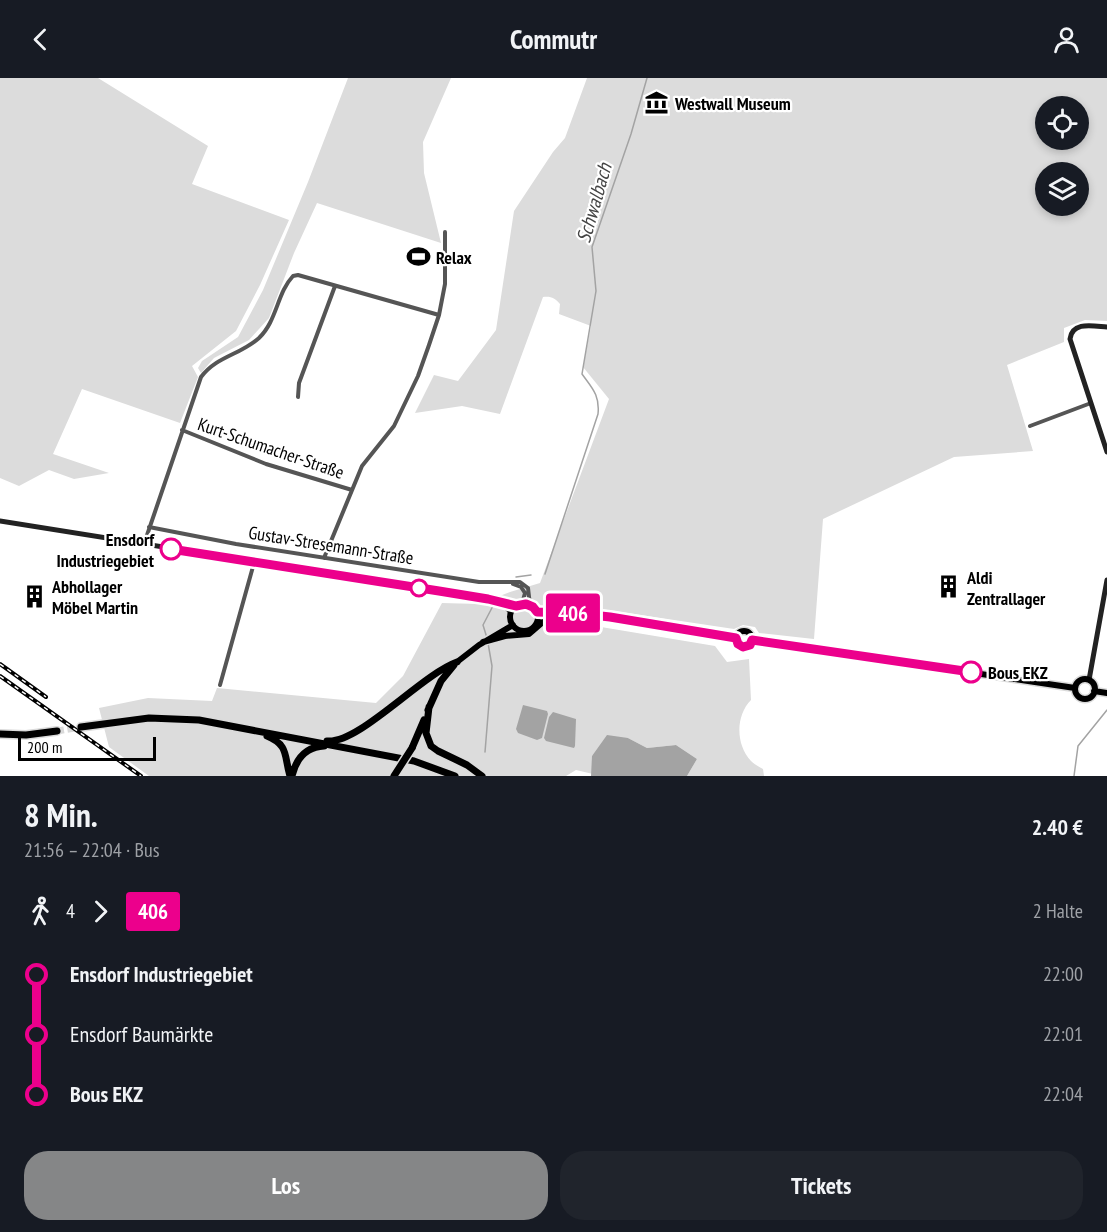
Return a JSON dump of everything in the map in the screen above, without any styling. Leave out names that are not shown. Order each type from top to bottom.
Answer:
[{"type":"highway","points":[[394,776],[412,748],[441,681],[457,662]]},
{"type":"highway","points":[[294,738],[332,741],[344,739],[354,734],[438,671],[457,662]]},
{"type":"highway","points":[[429,707],[426,733],[431,746],[467,765],[482,776]]},
{"type":"highway","points":[[81,727],[149,718],[199,720],[414,761],[455,776]]},
{"type":"highway","points":[[241,728],[278,740],[287,755],[291,776]]},
{"type":"highway","points":[[0,734],[26,735],[57,731]]},
{"type":"highway","points":[[291,776],[301,754],[321,746],[340,747]]},
{"type":"main road","points":[[1107,327],[1080,326],[1073,330],[1070,336],[1070,343],[1107,452]]},
{"type":"main road","points":[[0,521],[488,599],[516,607],[530,605],[537,612],[552,615]]},
{"type":"main road","points":[[1089,680],[1107,580]]},
{"type":"main road","points":[[457,662],[513,625],[516,607]]},
{"type":"main road","points":[[513,625],[524,631],[533,628],[537,620],[537,612]]},
{"type":"main road","points":[[537,620],[552,615],[574,613],[736,638]]},
{"type":"main road","points":[[493,638],[529,634],[552,615]]},
{"type":"main road","points":[[745,631],[751,635],[752,640],[750,645],[743,647],[738,644],[736,638],[740,632],[745,631]]},
{"type":"main road","points":[[752,640],[1075,688]]},
{"type":"main road","points":[[1080,680],[1089,680],[1094,686],[1094,691],[1089,698],[1082,698],[1076,693],[1075,688],[1080,680]]},
{"type":"main road","points":[[1094,691],[1107,693]]},
{"type":"street","points":[[324,558],[363,466],[394,426],[418,376],[439,315],[445,284],[445,232]]},
{"type":"street","points":[[144,545],[201,377],[216,361],[251,344],[264,332],[293,276],[298,275],[439,315]]},
{"type":"street","points":[[298,397],[299,383],[335,286]]},
{"type":"street","points":[[1030,426],[1090,403]]},
{"type":"street","name":"Kurt-Schumacher-Straße","points":[[182,430],[266,464],[352,490]]},
{"type":"street","name":"Gustav-Stresemann-Straße","points":[[149,527],[324,558],[479,582],[510,583]]},
{"type":"street","points":[[220,684],[254,562]]},
{"type":"street","points":[[510,583],[520,582],[526,585],[530,593],[530,605]]},
{"type":"street","points":[[510,583],[519,586],[525,592],[516,607]]},
{"type":"shaded area","points":[[0,78],[98,78],[208,146],[192,184],[289,220],[260,285],[236,331],[192,366],[198,377],[180,423],[82,389],[53,454],[109,473],[74,479],[49,470],[19,486],[0,478]]},
{"type":"shaded area","points":[[348,78],[451,78],[423,142],[424,173],[441,243],[317,203],[294,253],[269,318],[249,340],[214,358],[201,373],[198,368],[202,361],[238,337],[263,290]]},
{"type":"shaded area","points":[[587,78],[1107,78],[1107,321],[1085,320],[1064,328],[1064,342],[1007,365],[1033,451],[954,457],[823,519],[814,639],[759,633],[755,627],[743,625],[734,629],[601,609],[601,627],[715,646],[727,662],[749,659],[751,700],[742,713],[740,738],[746,754],[752,762],[763,769],[764,776],[687,776],[697,759],[676,745],[647,748],[628,738],[592,756],[593,774],[576,770],[566,776],[149,776],[109,747],[99,708],[148,698],[212,701],[217,688],[376,703],[403,676],[442,603],[479,604],[540,583],[609,399],[583,367],[591,326],[559,314],[560,304],[551,297],[543,297],[500,414],[462,406],[415,413],[434,375],[458,381],[496,330],[514,211],[553,152],[565,138]]},
{"type":"shaded area","points":[[523,705],[547,711],[542,738],[537,740],[518,733],[516,729]]},
{"type":"shaded area","points":[[553,712],[576,719],[574,748],[546,741],[544,738],[549,717]]},
{"type":"shaded area","points":[[607,735],[628,738],[647,748],[676,745],[697,759],[687,776],[591,776],[592,756]]},
{"type":"waterway","name":"Schwalbach","points":[[545,574],[598,414],[596,397],[582,374],[596,291],[592,247],[631,134],[647,78]]},
{"type":"waterway","points":[[516,577],[531,575]]},
{"type":"waterway","name":"Schwalbach","points":[[487,638],[483,625],[495,602]]},
{"type":"waterway","name":"Schwalbach","points":[[485,752],[492,666],[488,643]]},
{"type":"waterway","points":[[1074,776],[1078,746],[1107,710]]},
{"type":"tunnel","points":[[57,731],[81,727]]},
{"type":"railway","points":[[0,664],[46,697]]},
{"type":"railway","points":[[0,676],[141,776]]},
{"type":"bus line","name":"406","points":[[171,549],[488,599],[516,606],[526,604],[537,612],[587,614],[674,627],[736,638],[738,644],[743,647],[750,645],[752,640],[971,672]]},
{"type":"place","name":"Westwall Museum","points":[[657,103]]},
{"type":"place","name":"Relax","points":[[418,257]]},
{"type":"place","name":"Ensdorf Industriegebiet","points":[[171,549]]},
{"type":"place","name":"Aldi Zentrallager","points":[[949,587]]},
{"type":"place","name":"Abhollager Möbel Martin","points":[[34,596]]},
{"type":"place","name":"Bous EKZ","points":[[971,672]]}]
